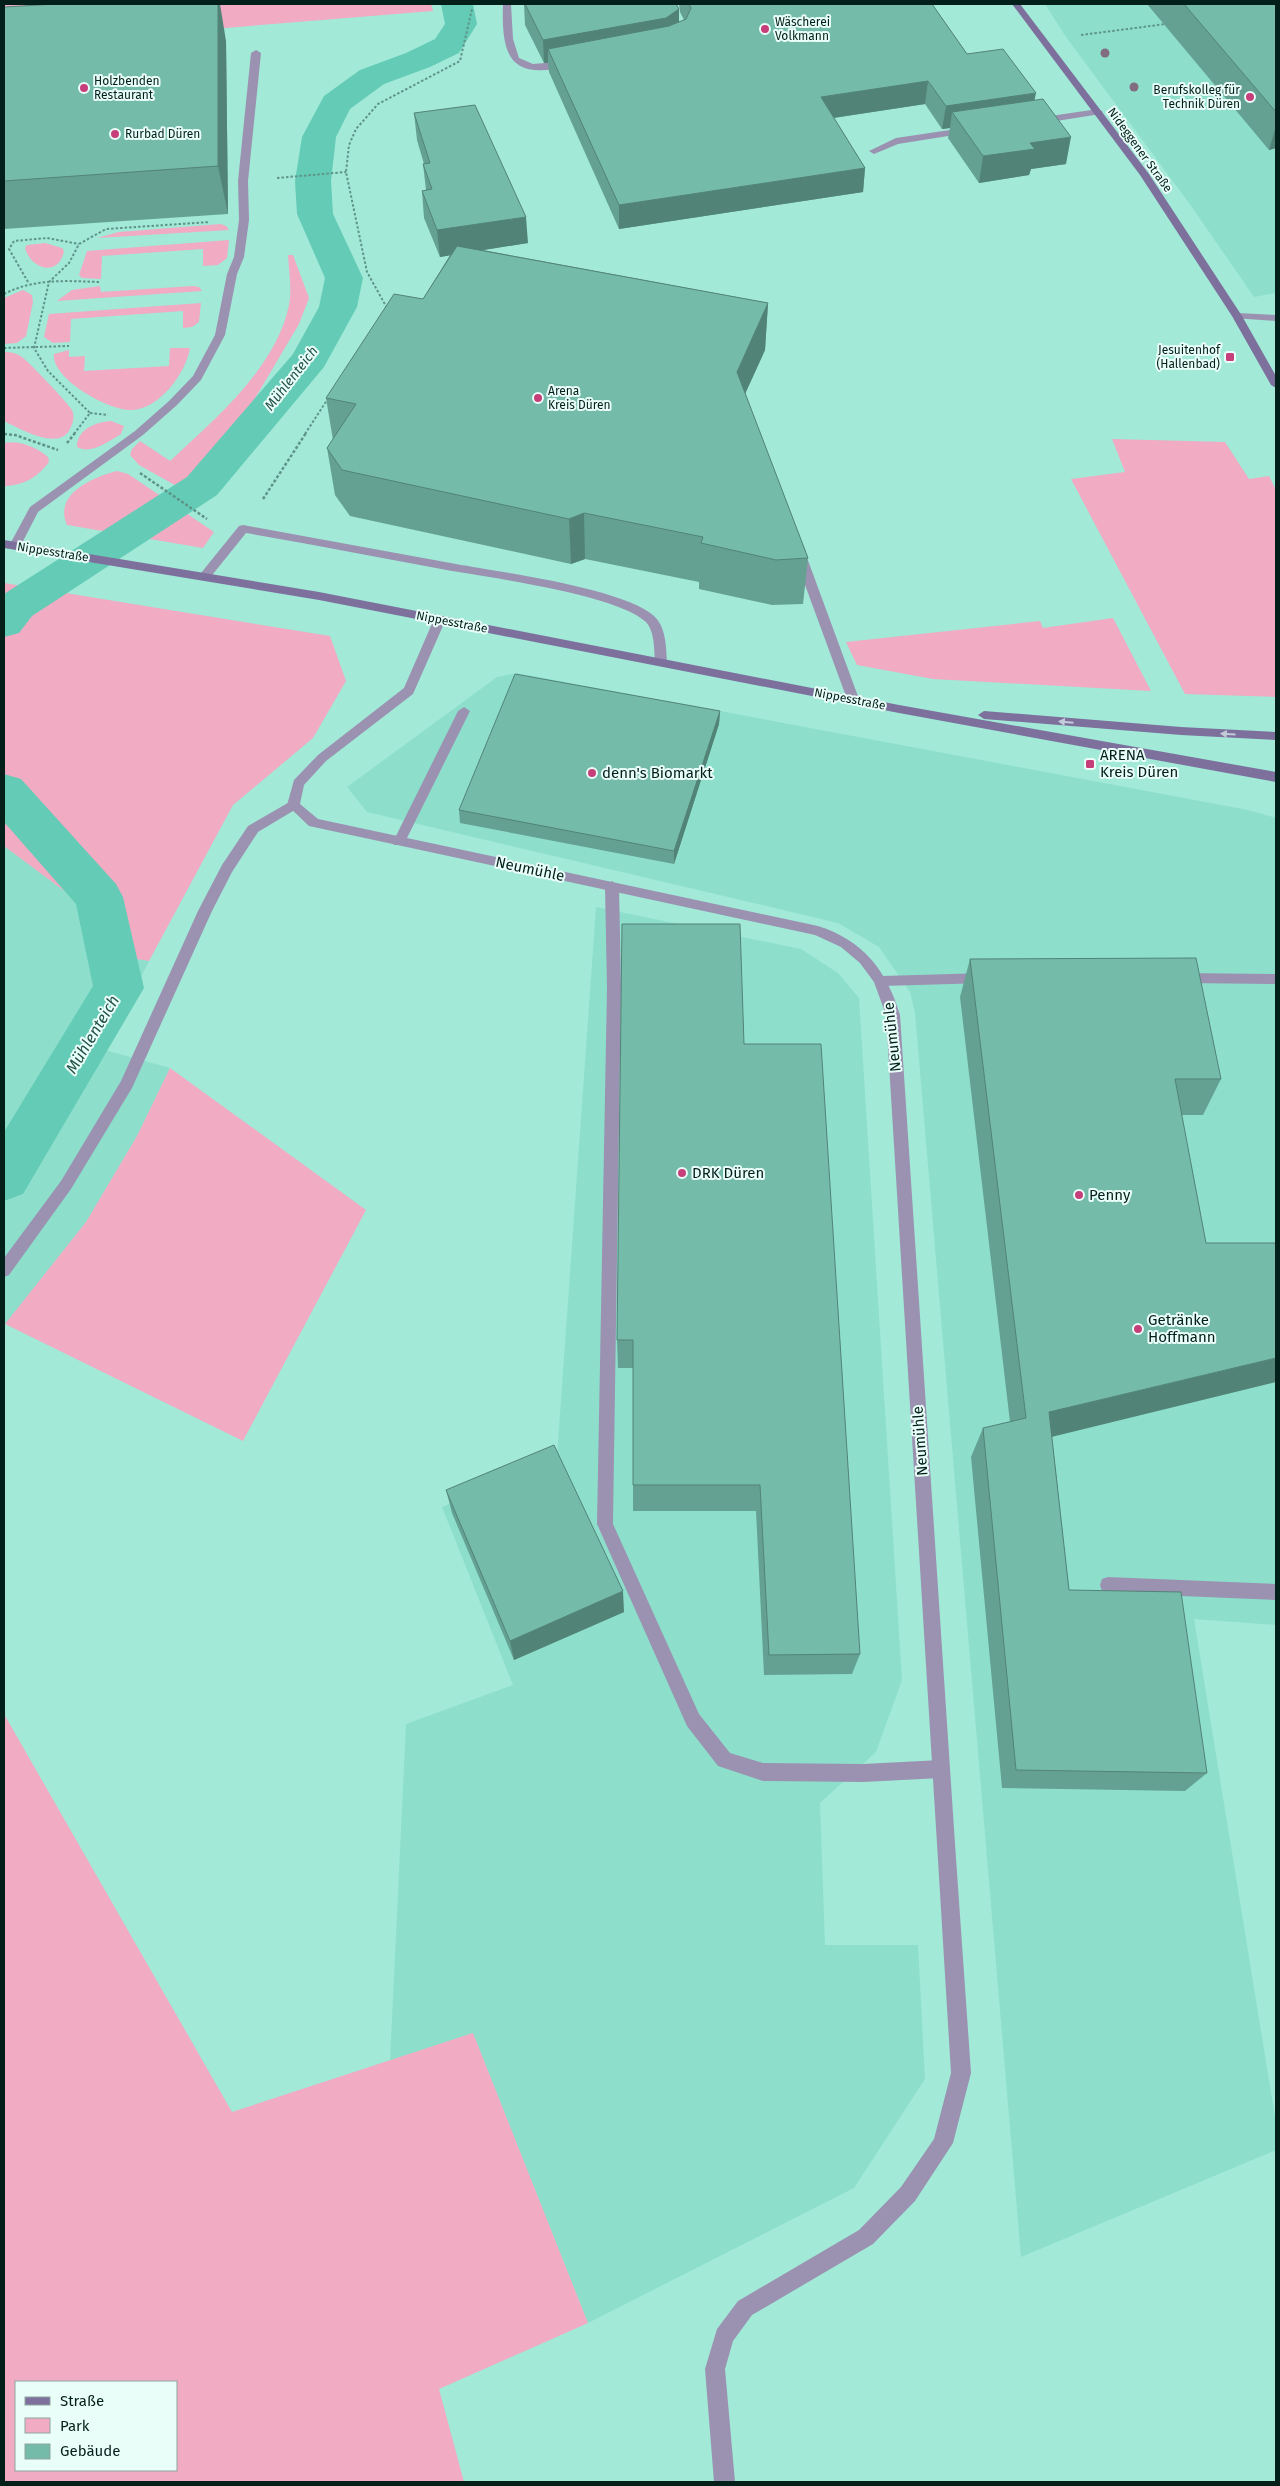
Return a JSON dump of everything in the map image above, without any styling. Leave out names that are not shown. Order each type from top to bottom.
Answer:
[{"type":"street","points":[[507,4],[509,43],[514,58],[520,65],[540,69],[577,62]]},
{"type":"street","name":"Nideggener Straße","points":[[1016,4],[1144,174],[1237,316],[1276,386]]},
{"type":"street","points":[[9,545],[34,510],[173,403],[201,371],[220,336],[232,274],[239,257],[244,220],[243,181],[256,53]]},
{"type":"street","points":[[1022,123],[1098,112]]},
{"type":"street","points":[[874,151],[896,141],[984,128]]},
{"type":"street","points":[[1237,316],[1276,318]]},
{"type":"street","points":[[205,576],[243,529],[555,586],[632,607],[650,618],[660,635],[660,662]]},
{"type":"street","name":"Nippesstraße","points":[[9,545],[205,576],[440,619],[899,709],[1276,777]]},
{"type":"street","points":[[796,545],[853,699]]},
{"type":"street","points":[[4,1270],[66,1185],[127,1084],[205,911],[227,869],[253,829],[293,804],[298,783],[322,758],[409,691],[440,619]]},
{"type":"street","name":"Nippesstraße","points":[[899,709],[1180,731],[1276,736]]},
{"type":"street","points":[[399,842],[464,711]]},
{"type":"street","name":"Neumühle","points":[[293,804],[314,823],[612,886],[704,908],[784,922],[834,937],[866,958],[882,981],[893,1015],[961,2073],[943,2144],[908,2194],[866,2237],[745,2308],[724,2336],[715,2369],[724,2482]]},
{"type":"street","points":[[612,886],[614,988],[605,1524],[693,1720],[724,1760],[763,1772],[863,1773],[942,1769]]},
{"type":"street","points":[[882,981],[936,978],[1002,978]]},
{"type":"street","points":[[1167,978],[1276,979]]},
{"type":"street","points":[[1108,1585],[1276,1592]]},
{"type":"path","points":[[382,315],[388,307],[367,272],[346,172],[349,145],[356,129],[365,116],[378,104],[454,66],[460,61],[473,4]]},
{"type":"path","points":[[1107,32],[1169,23]]},
{"type":"path","points":[[292,177],[346,172]]},
{"type":"path","points":[[60,451],[90,413],[48,371],[34,348],[49,282],[69,263],[79,244],[106,230],[244,220]]},
{"type":"path","points":[[28,282],[9,249],[14,240],[31,236],[60,238],[79,244]]},
{"type":"path","points":[[4,294],[15,286],[28,282],[100,282]]},
{"type":"path","points":[[4,348],[70,346]]},
{"type":"path","points":[[243,529],[333,390]]},
{"type":"path","points":[[4,434],[15,435],[60,451],[101,460]]},
{"type":"path","points":[[150,480],[215,524]]},
{"type":"shaded area","points":[[1045,4],[1276,4],[1276,293],[1254,297],[1189,203],[1066,37]]},
{"type":"shaded area","points":[[517,673],[1248,810],[1276,818],[1276,1625],[1194,1619],[1276,2123],[1276,2150],[1021,2257],[915,1013],[910,992],[879,947],[838,923],[367,812],[347,787],[497,677]]},
{"type":"shaded area","points":[[4,846],[94,913],[113,955],[149,961],[105,1050],[170,1068],[137,1136],[86,1222],[4,1326]]},
{"type":"shaded area","points":[[596,907],[801,949],[838,973],[859,998],[902,1680],[876,1752],[820,1803],[825,1945],[918,1945],[925,2079],[854,2188],[588,2323],[473,2033],[390,2061],[406,1724],[513,1685],[442,1507],[557,1456]]},
{"type":"green space","points":[[4,4],[431,4],[433,11],[4,46]]},
{"type":"green space","points":[[221,224],[229,230],[97,238],[119,232]]},
{"type":"green space","points":[[229,240],[227,258],[218,265],[203,266],[203,249],[102,256],[101,279],[82,278],[79,275],[87,251]]},
{"type":"green space","points":[[45,243],[62,248],[64,251],[57,265],[45,268],[28,256],[25,248],[27,245]]},
{"type":"green space","points":[[288,255],[293,255],[309,298],[299,324],[241,422],[207,469],[180,488],[139,465],[130,455],[132,449],[140,441],[170,461],[224,410],[258,371],[282,328],[289,305]]},
{"type":"green space","points":[[100,286],[101,292],[193,286],[199,287],[202,291],[57,301],[72,290]]},
{"type":"green space","points":[[23,290],[32,295],[33,302],[26,336],[17,343],[4,344],[4,298]]},
{"type":"green space","points":[[201,303],[199,322],[192,327],[183,328],[183,311],[71,319],[70,342],[53,343],[44,337],[49,314]]},
{"type":"green space","points":[[170,348],[190,348],[183,368],[170,388],[162,396],[143,408],[133,410],[111,406],[84,392],[62,374],[56,364],[54,354],[69,350],[69,357],[85,356],[84,371],[169,366]]},
{"type":"green space","points":[[4,352],[22,357],[72,410],[73,420],[65,436],[48,438],[38,436],[4,421]]},
{"type":"green space","points":[[111,421],[124,426],[121,434],[94,448],[82,449],[77,447],[80,435],[84,431],[99,423]]},
{"type":"green space","points":[[1112,439],[1225,442],[1249,479],[1269,476],[1276,490],[1276,697],[1185,694],[1071,479],[1125,472]]},
{"type":"green space","points":[[4,443],[21,443],[33,447],[48,457],[49,462],[29,480],[11,486],[4,486]]},
{"type":"green space","points":[[117,471],[128,474],[214,532],[203,548],[67,525],[64,514],[70,496],[87,483]]},
{"type":"green space","points":[[4,583],[330,636],[346,681],[313,738],[233,805],[149,961],[113,955],[94,913],[4,846]]},
{"type":"green space","points":[[1113,618],[1151,691],[933,679],[857,665],[846,642],[1040,621],[1043,628]]},
{"type":"green space","points":[[170,1068],[366,1210],[243,1441],[5,1324],[86,1222],[137,1136]]},
{"type":"green space","points":[[4,1714],[232,2112],[473,2033],[588,2323],[439,2389],[464,2482],[4,2482]]},
{"type":"building","name":"Rurbad Düren","points":[[56,4],[218,4],[218,166],[4,181],[4,7]]},
{"type":"building","points":[[525,4],[676,4],[679,9],[666,18],[543,40]]},
{"type":"building","points":[[689,4],[932,4],[967,54],[1003,49],[1036,93],[946,106],[928,81],[821,97],[865,168],[619,205],[548,49],[669,26],[686,19],[691,8]]},
{"type":"building","points":[[1184,4],[1276,4],[1276,112]]},
{"type":"building","points":[[1043,99],[1071,137],[1030,143],[1035,149],[983,156],[952,112]]},
{"type":"building","points":[[475,105],[526,217],[437,230],[422,191],[432,189],[423,164],[430,163],[414,113]]},
{"type":"building","points":[[457,246],[768,303],[737,372],[808,558],[776,560],[701,543],[703,537],[584,513],[569,519],[342,470],[327,448],[356,404],[326,398],[394,294],[423,299]]},
{"type":"building","name":"denn's Biomarkt","points":[[515,674],[720,711],[674,851],[459,810]]},
{"type":"building","points":[[622,924],[740,924],[744,1044],[821,1044],[860,1654],[769,1655],[760,1485],[633,1485],[633,1340],[617,1340]]},
{"type":"building","points":[[1196,958],[1221,1079],[1175,1079],[1206,1243],[1276,1243],[1276,1358],[1049,1412],[1069,1590],[1181,1592],[1207,1773],[1016,1770],[983,1428],[1026,1418],[970,959]]},
{"type":"building","points":[[554,1445],[623,1591],[510,1641],[446,1490]]},
{"type":"waterway","name":"Mühlenteich","points":[[4,622],[17,606],[202,486],[310,359],[338,307],[344,278],[315,214],[313,181],[319,137],[336,103],[372,77],[418,60],[447,46],[461,24],[457,4]]},
{"type":"waterway","name":"Mühlenteich","points":[[4,791],[99,897],[119,988],[4,1178]]},
{"type":"place","name":"Wäscherei Volkmann","points":[[765,29]]},
{"type":"place","name":"Holzbenden Restaurant","points":[[84,88]]},
{"type":"place","name":"Berufskolleg für Technik Düren","points":[[1250,97]]},
{"type":"place","name":"Rurbad Düren","points":[[115,134]]},
{"type":"place","name":"Jesuitenhof (Hallenbad)","points":[[1230,357]]},
{"type":"place","name":"Arena Kreis Düren","points":[[538,398]]},
{"type":"place","name":"ARENA Kreis Düren","points":[[1090,764]]},
{"type":"place","name":"denn's Biomarkt","points":[[592,773]]},
{"type":"place","name":"DRK Düren","points":[[682,1173]]},
{"type":"place","name":"Penny","points":[[1079,1195]]},
{"type":"place","name":"Getränke Hoffmann","points":[[1138,1329]]}]
